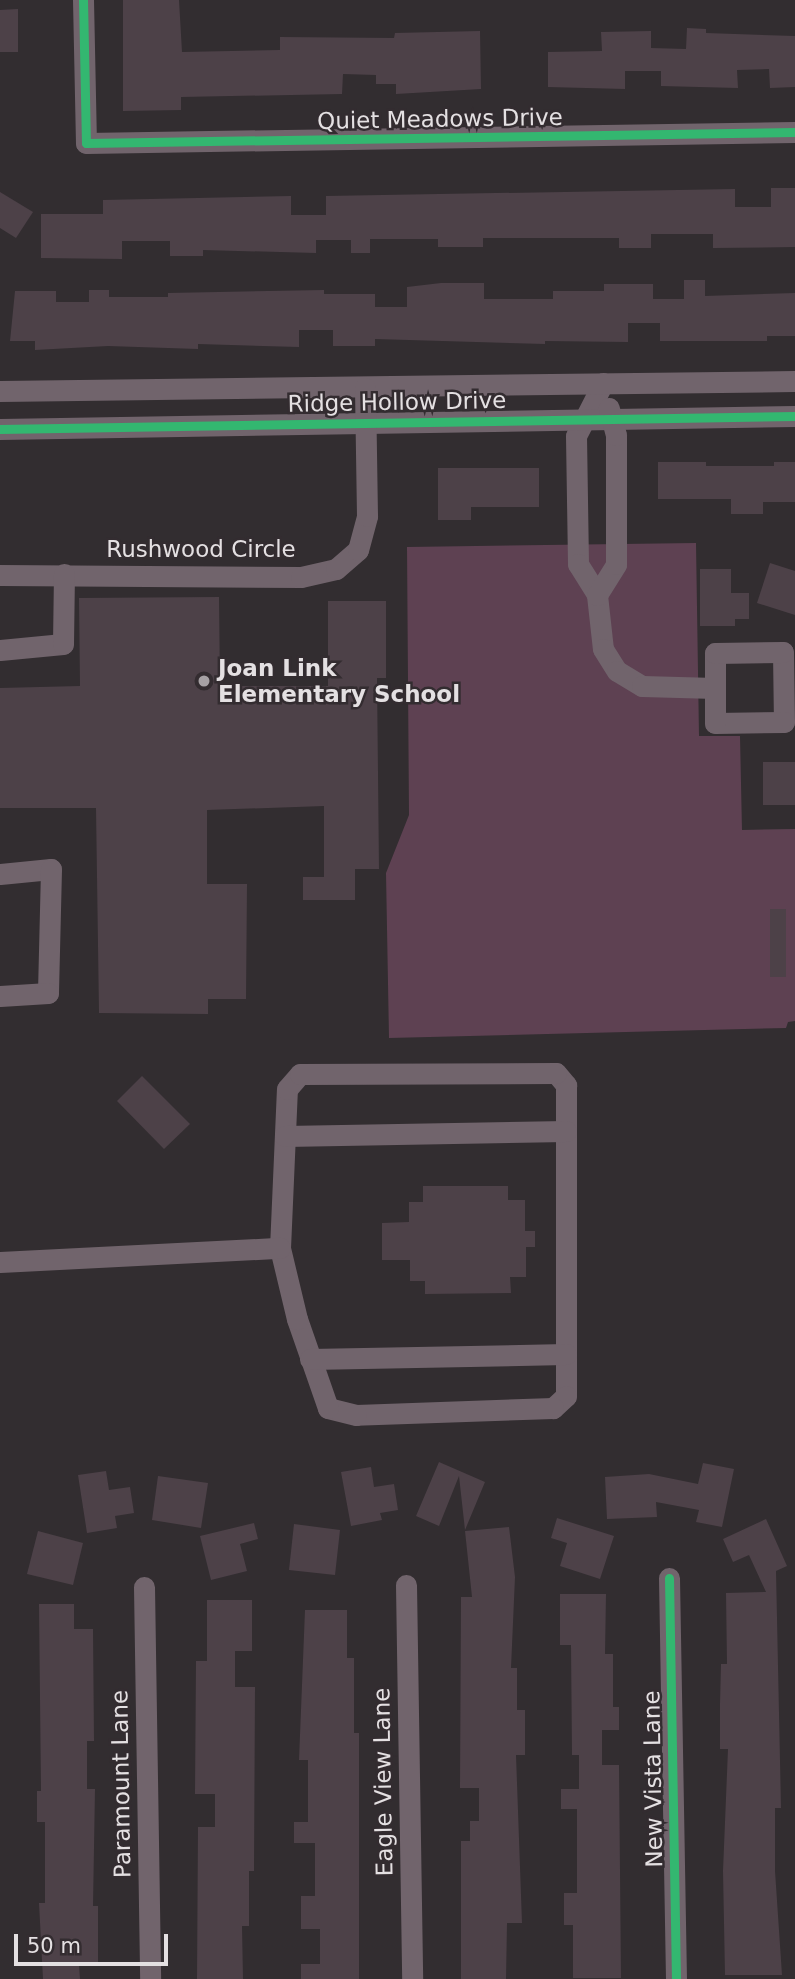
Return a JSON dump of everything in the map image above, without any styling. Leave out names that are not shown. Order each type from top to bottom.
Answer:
[{"type":"street","name":"Quiet Meadows Drive","points":[[83,0],[86,143],[795,132]]},
{"type":"street","name":"Ridge Hollow Drive","points":[[0,391],[795,381]]},
{"type":"street","points":[[597,595],[616,564],[616,435],[603,383]]},
{"type":"street","points":[[603,383],[576,436],[579,564],[597,595],[603,649],[617,671],[642,686],[715,688]]},
{"type":"street","name":"Rushwood Circle","points":[[0,575],[301,577],[336,569],[358,550],[367,516],[365,388]]},
{"type":"street","name":"Ridge Hollow Drive","points":[[0,429],[795,416]]},
{"type":"street","points":[[0,650],[63,644],[64,574]]},
{"type":"street","points":[[783,652],[784,722],[715,723],[715,688],[715,653],[783,652]]},
{"type":"street","points":[[0,874],[51,869],[48,993],[0,996]]},
{"type":"street","points":[[556,1073],[566,1085],[566,1396],[553,1409],[356,1415],[328,1408],[310,1359],[281,1248],[285,1136],[287,1089],[300,1074],[556,1073]]},
{"type":"street","points":[[285,1136],[566,1131]]},
{"type":"street","points":[[0,1262],[281,1248]]},
{"type":"street","points":[[310,1359],[566,1354]]},
{"type":"street","name":"New Vista Lane","points":[[669,1578],[676,1979]]},
{"type":"street","name":"Eagle View Lane","points":[[406,1585],[412,1979]]},
{"type":"street","name":"Paramount Lane","points":[[144,1587],[150,1979]]},
{"type":"shaded area","points":[[696,543],[699,736],[740,736],[742,830],[795,829],[795,1021],[788,1022],[786,1028],[389,1038],[386,873],[409,815],[407,547]]},
{"type":"building","points":[[123,0],[179,0],[182,52],[280,50],[280,37],[394,38],[395,33],[480,31],[481,89],[396,94],[396,84],[376,84],[376,75],[343,74],[342,94],[181,97],[181,110],[123,111]]},
{"type":"building","points":[[18,9],[18,52],[0,52],[0,10]]},
{"type":"building","points":[[687,28],[706,29],[706,33],[795,36],[795,87],[770,88],[769,69],[737,70],[738,88],[661,86],[661,71],[625,71],[625,89],[548,87],[548,52],[602,51],[601,32],[651,31],[651,48],[686,49]]},
{"type":"building","points":[[771,188],[795,188],[795,247],[713,248],[713,234],[651,234],[651,248],[619,248],[619,238],[483,238],[483,247],[438,247],[438,239],[370,239],[370,253],[351,253],[351,240],[316,240],[316,253],[203,250],[203,256],[170,256],[170,241],[122,241],[122,259],[41,258],[41,214],[103,214],[103,200],[291,196],[291,215],[326,215],[326,196],[735,189],[735,207],[771,207]]},
{"type":"building","points":[[0,192],[33,212],[16,238],[0,228]]},
{"type":"building","points":[[684,280],[705,280],[705,296],[795,293],[795,336],[767,336],[767,341],[660,341],[660,323],[628,323],[628,342],[545,341],[545,344],[375,339],[375,346],[333,346],[333,330],[299,330],[299,347],[198,344],[198,349],[108,346],[35,350],[35,341],[10,341],[15,291],[56,291],[56,302],[89,302],[89,290],[109,290],[109,297],[168,297],[168,293],[324,290],[324,294],[375,294],[375,307],[407,307],[407,287],[441,283],[484,283],[484,299],[553,299],[553,291],[604,291],[604,284],[653,284],[653,299],[684,299]]},
{"type":"building","points":[[658,462],[706,462],[706,466],[774,466],[774,462],[795,462],[795,502],[763,502],[763,514],[731,514],[731,499],[658,499]]},
{"type":"building","points":[[438,468],[539,468],[539,507],[471,507],[471,520],[438,520]]},
{"type":"building","points":[[770,563],[795,571],[795,615],[757,603]]},
{"type":"building","points":[[700,569],[731,569],[731,593],[749,593],[749,619],[735,619],[735,626],[700,626]]},
{"type":"building","points":[[219,597],[220,686],[328,686],[328,601],[386,601],[386,678],[377,678],[379,869],[355,869],[355,900],[303,900],[303,877],[324,877],[324,806],[207,810],[207,884],[247,884],[246,999],[208,999],[208,1014],[99,1013],[96,808],[0,808],[0,688],[80,686],[79,598]]},
{"type":"building","points":[[763,762],[795,762],[795,805],[763,805]]},
{"type":"building","points":[[770,909],[786,909],[786,977],[770,977]]},
{"type":"building","points":[[142,1076],[190,1124],[164,1149],[117,1101]]},
{"type":"building","points":[[423,1186],[508,1186],[508,1200],[525,1200],[525,1231],[535,1231],[535,1247],[526,1247],[526,1277],[510,1277],[511,1293],[425,1294],[425,1281],[410,1281],[410,1260],[382,1260],[382,1223],[409,1222],[409,1202],[423,1202]]},
{"type":"building","points":[[439,1462],[485,1482],[465,1530],[459,1476],[439,1526],[416,1516]]},
{"type":"building","points":[[703,1463],[734,1469],[722,1527],[696,1522],[699,1510],[656,1502],[657,1517],[607,1519],[605,1477],[649,1474],[698,1484]]},
{"type":"building","points":[[371,1467],[374,1487],[394,1484],[398,1510],[380,1513],[382,1520],[351,1526],[341,1472]]},
{"type":"building","points":[[106,1471],[109,1490],[130,1487],[134,1513],[115,1516],[117,1528],[87,1533],[78,1475]]},
{"type":"building","points":[[158,1476],[208,1483],[201,1528],[152,1520]]},
{"type":"building","points":[[557,1518],[614,1536],[600,1579],[560,1566],[567,1543],[551,1538]]},
{"type":"building","points":[[766,1519],[787,1566],[776,1571],[781,1808],[775,1808],[775,1871],[782,1975],[725,1975],[723,1871],[728,1749],[720,1749],[720,1704],[721,1664],[727,1664],[726,1593],[766,1592],[749,1555],[733,1562],[723,1539]]},
{"type":"building","points":[[254,1523],[258,1539],[240,1544],[247,1571],[211,1580],[200,1536]]},
{"type":"building","points":[[294,1524],[340,1530],[335,1575],[289,1570]]},
{"type":"building","points":[[509,1527],[515,1577],[511,1668],[517,1668],[517,1710],[525,1710],[525,1755],[516,1755],[522,1923],[507,1923],[506,1979],[461,1979],[461,1841],[470,1841],[470,1821],[479,1821],[479,1788],[460,1788],[461,1597],[472,1597],[465,1531]]},
{"type":"building","points":[[38,1531],[83,1543],[73,1585],[27,1574]]},
{"type":"building","points":[[560,1594],[606,1594],[605,1654],[613,1654],[613,1707],[619,1707],[619,1730],[602,1730],[602,1765],[619,1765],[621,1978],[573,1978],[573,1925],[564,1925],[564,1893],[577,1893],[577,1809],[561,1809],[561,1789],[579,1789],[579,1755],[572,1755],[571,1645],[560,1645]]},
{"type":"building","points":[[207,1600],[252,1600],[252,1651],[235,1651],[235,1687],[255,1687],[254,1871],[249,1871],[249,1926],[242,1926],[243,1979],[197,1979],[198,1827],[215,1827],[215,1794],[195,1794],[196,1661],[207,1661]]},
{"type":"building","points":[[39,1604],[74,1604],[74,1629],[93,1629],[94,1741],[87,1741],[87,1789],[95,1789],[93,1906],[98,1906],[98,1965],[79,1965],[80,1979],[43,1979],[39,1903],[45,1903],[45,1822],[37,1822],[37,1791],[41,1791]]},
{"type":"building","points":[[305,1610],[347,1610],[347,1658],[354,1658],[354,1733],[359,1733],[359,1979],[301,1979],[301,1964],[320,1964],[320,1929],[301,1929],[301,1896],[315,1896],[315,1843],[294,1843],[294,1822],[308,1822],[308,1760],[299,1760]]},
{"type":"cycle path","points":[[83,0],[86,143],[795,132]]},
{"type":"cycle path","points":[[0,429],[795,416]]},
{"type":"cycle path","points":[[669,1578],[676,1979]]},
{"type":"place","name":"Joan Link Elementary School","points":[[204,681]]}]
